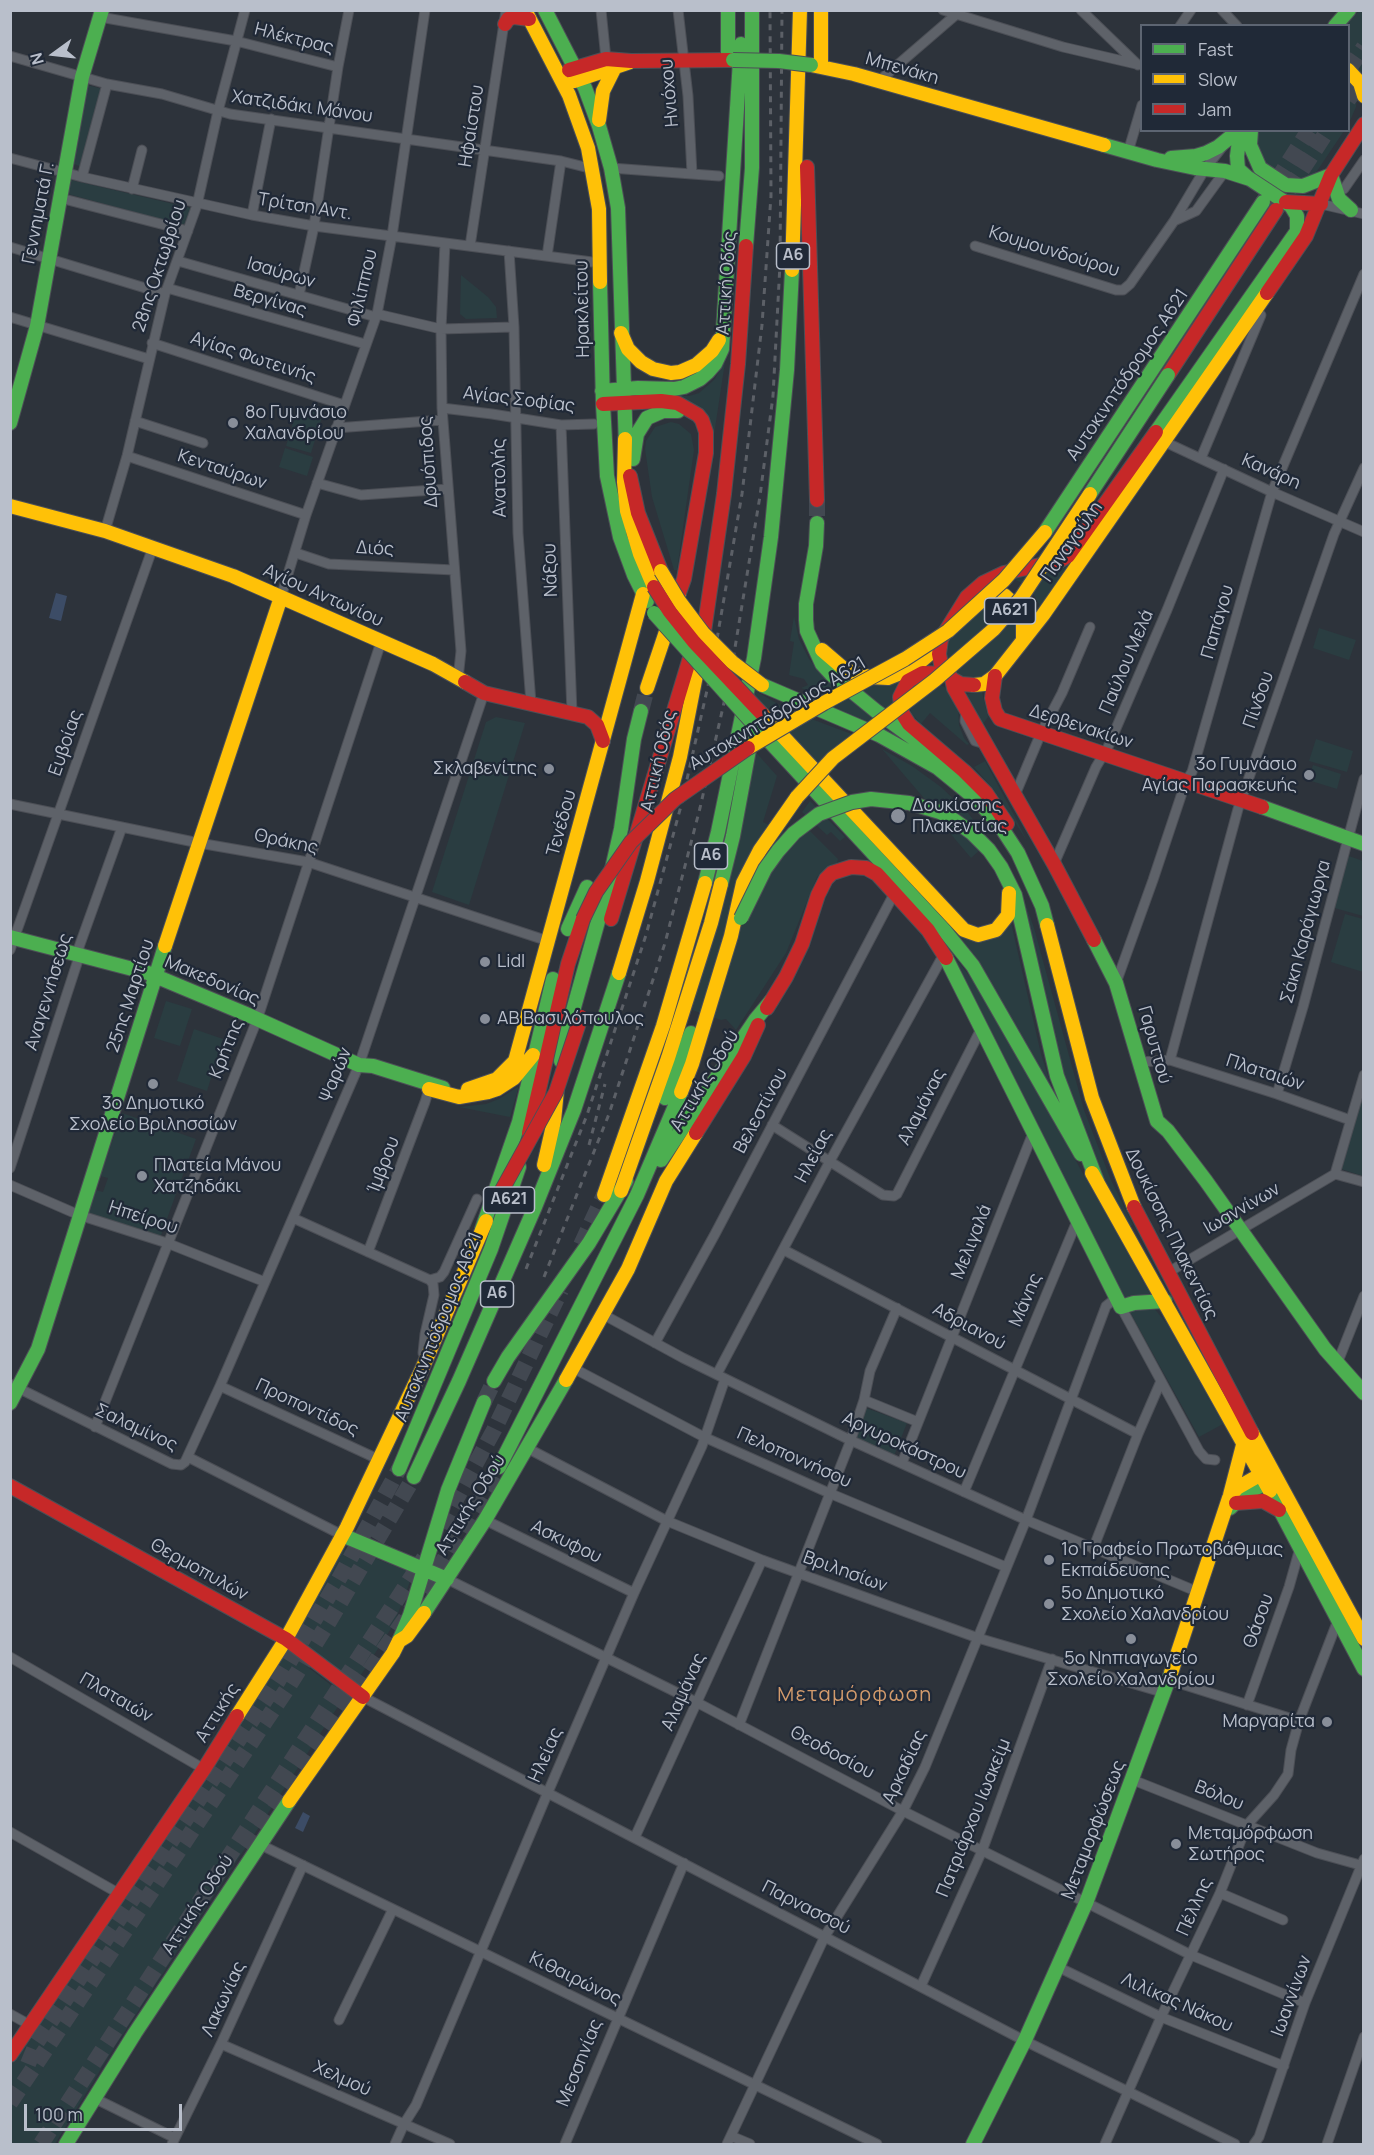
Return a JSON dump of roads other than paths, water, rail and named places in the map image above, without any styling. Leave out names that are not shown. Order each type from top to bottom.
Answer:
[{"type":"main road","name":"Ηρακλείτου","points":[[545,10],[578,73],[599,126],[611,168],[618,208],[625,439],[632,484],[646,537],[661,571]]},
{"type":"main road","points":[[728,10],[730,60]]},
{"type":"main road","points":[[603,397],[674,389],[692,384],[715,364],[722,349],[742,36],[746,10]]},
{"type":"main road","name":"Αττική Οδός","points":[[414,1476],[459,1381],[558,1152],[589,1066],[650,870],[680,757],[710,599],[738,364],[752,168],[752,10]]},
{"type":"main road","points":[[800,10],[807,78],[808,248],[817,500]]},
{"type":"main road","name":"Α6","points":[[604,1195],[663,1026],[690,938],[717,832],[746,701],[764,598],[787,370],[796,171],[800,10]]},
{"type":"main road","points":[[816,66],[821,10]]},
{"type":"main road","points":[[1337,24],[1349,10]]},
{"type":"main road","name":"Γεννηματά Γ.","points":[[10,423],[14,396],[37,326],[82,77],[101,14]]},
{"type":"main road","name":"Ηρακλείτου","points":[[527,15],[562,80],[583,130],[592,169],[599,209],[604,449],[610,500],[623,546],[649,590],[654,613]]},
{"type":"main road","points":[[505,17],[508,19],[527,15]]},
{"type":"main road","name":"Μπενάκη","points":[[562,80],[610,64],[631,61],[730,60],[816,66],[879,81],[1157,160]]},
{"type":"main road","points":[[599,126],[603,91],[610,64]]},
{"type":"main road","points":[[1350,72],[1360,83],[1364,96]]},
{"type":"main road","name":"Παναγούλη","points":[[995,676],[1165,442],[1306,236],[1331,175],[1362,127],[1364,112]]},
{"type":"main road","points":[[1231,170],[1244,132]]},
{"type":"main road","points":[[1251,132],[1252,154],[1260,168],[1290,186],[1312,184],[1331,175],[1339,200],[1357,212]]},
{"type":"main road","points":[[1157,160],[1196,156],[1218,147],[1233,135]]},
{"type":"main road","points":[[1157,160],[1205,169],[1260,168]]},
{"type":"main road","points":[[1231,170],[1250,179],[1281,206],[1320,204]]},
{"type":"main road","name":"Αυτοκινητόδρομος Α621","points":[[399,1469],[492,1249],[512,1191],[535,1114],[578,917],[612,866],[652,820],[675,800],[741,752],[905,659],[948,631],[997,586],[1045,532],[1263,202]]},
{"type":"main road","name":"Παναγούλη","points":[[940,645],[946,628],[967,597],[983,583],[1004,573],[1059,561],[1068,556],[1077,545],[1297,231],[1297,216],[1291,206],[1281,206]]},
{"type":"main road","name":"Αυτοκινητόδρομος Α621","points":[[735,917],[740,891],[760,850],[790,806],[813,779],[833,758],[967,653],[994,629],[1021,598],[1281,206]]},
{"type":"main road","points":[[621,333],[628,349],[641,362],[653,369],[671,373],[688,369],[701,361],[717,345],[723,330]]},
{"type":"main road","points":[[623,396],[668,401],[685,406],[702,420],[707,440],[684,579],[647,688]]},
{"type":"main road","points":[[632,484],[637,435],[642,424],[655,413],[672,410],[684,413],[699,425],[707,440]]},
{"type":"main road","points":[[625,439],[624,482],[627,511],[649,590],[694,642],[964,930],[983,934],[996,930],[1004,923],[1010,907],[1007,877]]},
{"type":"main road","name":"Αγίου Αντωνίου","points":[[10,506],[105,531],[233,576],[433,664],[483,693],[572,713],[594,721],[603,741]]},
{"type":"main road","points":[[817,523],[816,546],[806,604],[807,631],[822,664],[876,711],[924,746],[945,766],[956,781]]},
{"type":"main road","name":"Δουκίσσης Πλακεντίας","points":[[661,571],[679,602],[703,633],[732,662],[762,685],[879,735],[915,754],[956,781],[999,824],[1018,853],[1042,906],[1092,1098],[1134,1208],[1267,1476],[1364,1639]]},
{"type":"main road","name":"Τενέδου","points":[[515,1061],[603,741],[649,590]]},
{"type":"main road","points":[[967,597],[986,591],[1004,595],[1012,601],[1023,617],[1023,640]]},
{"type":"main road","name":"25ης Μαρτίου","points":[[10,1403],[15,1386],[38,1349],[156,976],[281,597]]},
{"type":"main road","points":[[621,1191],[671,1049],[711,923],[731,845],[756,714],[763,664],[764,598]]},
{"type":"main road","points":[[482,1229],[556,1092],[564,1072],[677,697],[710,599]]},
{"type":"main road","name":"Δουκίσσης Πλακεντίας","points":[[654,613],[944,930],[973,966],[1165,1301],[1244,1445],[1267,1476],[1279,1510],[1364,1669]]},
{"type":"main road","points":[[810,639],[852,673],[888,678],[920,663],[940,645]]},
{"type":"main road","points":[[940,645],[940,659],[949,676]]},
{"type":"main road","points":[[995,676],[984,684],[971,686],[961,684],[949,676],[923,673],[917,675],[908,681],[900,697],[902,713],[909,724],[964,771],[986,794],[1011,830],[1018,853]]},
{"type":"main road","name":"Γαρυττού","points":[[949,676],[1054,864],[1116,983],[1157,1121],[1168,1131],[1200,1172],[1337,1364],[1364,1393]]},
{"type":"main road","name":"Δερβενακίων","points":[[995,676],[992,698],[995,711],[1000,719],[1364,844]]},
{"type":"main road","points":[[535,1207],[554,1121],[564,1046],[609,882],[621,829],[634,739],[641,711]]},
{"type":"main road","points":[[983,740],[1000,719]]},
{"type":"main road","points":[[494,1381],[508,1357],[589,1243],[621,1191],[646,1142],[681,1059],[735,917],[784,843],[819,814],[852,802],[871,799],[891,800],[924,807],[951,818],[972,833],[1001,867],[1015,895],[1057,1076],[1097,1181]]},
{"type":"main road","name":"Αττικής Οδού","points":[[66,2145],[94,2098],[260,1844],[363,1697],[399,1641],[407,1636],[447,1579],[484,1520],[604,1315],[628,1269],[666,1181],[744,1056],[802,944],[822,885],[832,873],[845,867],[858,867],[877,874],[895,892]]},
{"type":"main road","points":[[895,892],[928,930],[944,954],[1077,1221],[1115,1304],[1165,1301]]},
{"type":"main road","points":[[482,1229],[516,1131],[563,942],[578,917]]},
{"type":"main road","points":[[499,1467],[637,1195],[692,1064],[735,917]]},
{"type":"main road","name":"Μακεδονίας","points":[[12,942],[80,954],[156,976],[359,1065],[373,1066],[441,1087],[457,1090],[476,1088],[497,1078],[515,1061]]},
{"type":"main road","points":[[637,1195],[756,1019],[771,1002]]},
{"type":"main road","points":[[429,1089],[459,1096],[479,1095],[495,1090],[514,1078],[535,1052]]},
{"type":"main road","name":"Αττικής","points":[[10,2055],[204,1769],[286,1639],[380,1460],[482,1229]]},
{"type":"main road","points":[[399,1641],[425,1569],[448,1490],[484,1402]]},
{"type":"main road","points":[[1244,1445],[1232,1501],[1263,1501],[1279,1510]]},
{"type":"main road","name":"Μεταμορφώσεως","points":[[973,2145],[1025,2040],[1086,1903],[1167,1686],[1223,1517],[1232,1501],[1267,1476]]},
{"type":"main road","name":"Θερμοπυλών","points":[[10,1486],[286,1639],[363,1697]]},
{"type":"main road","name":"Θεοδοσίου","points":[[342,1535],[447,1579]]},
{"type":"street","name":"28ης Οκτωβρίου","points":[[105,531],[127,456],[166,291],[197,204],[218,111],[245,10]]},
{"type":"street","points":[[299,295],[314,226],[328,128],[349,10]]},
{"type":"street","name":"Φιλίππου","points":[[281,597],[306,515],[376,316],[392,236],[425,10]]},
{"type":"street","points":[[601,10],[610,64]]},
{"type":"street","name":"Ηνιόχου","points":[[678,10],[692,174]]},
{"type":"street","points":[[943,10],[959,13],[1063,47],[1139,65]]},
{"type":"street","points":[[1081,10],[1139,65]]},
{"type":"street","points":[[1181,24],[1191,10]]},
{"type":"street","points":[[1222,10],[1235,24]]},
{"type":"street","points":[[879,81],[959,13]]},
{"type":"street","name":"Ηλέκτρας","points":[[101,14],[236,41],[338,67]]},
{"type":"street","name":"Ηφαίστου","points":[[470,246],[505,17]]},
{"type":"street","name":"Χατζιδάκι Μάνου","points":[[10,56],[107,84],[162,94],[218,111],[561,161],[592,169]]},
{"type":"street","points":[[82,177],[107,84]]},
{"type":"street","points":[[1128,152],[1140,112]]},
{"type":"street","points":[[252,216],[271,119]]},
{"type":"street","points":[[1174,222],[1205,169],[1233,135]]},
{"type":"street","points":[[132,189],[142,150]]},
{"type":"street","name":"Τρίτση Αντ.","points":[[10,158],[252,216],[600,263]]},
{"type":"street","points":[[1344,189],[1364,160]]},
{"type":"street","points":[[547,256],[561,161]]},
{"type":"street","points":[[611,168],[719,176]]},
{"type":"street","points":[[1174,222],[1196,210],[1231,170]]},
{"type":"street","points":[[60,198],[188,231]]},
{"type":"street","points":[[1320,204],[1357,212]]},
{"type":"street","name":"Κουμουνδούρου","points":[[975,246],[1116,290],[1123,290],[1130,284],[1174,222]]},
{"type":"street","name":"Δρυόπιδος","points":[[445,243],[441,329],[442,420],[461,651],[458,679]]},
{"type":"street","name":"Βεργίνας","points":[[10,248],[365,344]]},
{"type":"street","name":"Ανατολής","points":[[509,251],[514,327],[520,562],[531,703]]},
{"type":"street","name":"Ισαύρων","points":[[178,261],[376,316],[441,329],[514,327]]},
{"type":"street","name":"Παπάγου","points":[[1116,983],[1154,880],[1186,781],[1192,772],[1272,492],[1364,274]]},
{"type":"street","points":[[1200,458],[1261,315]]},
{"type":"street","points":[[10,317],[149,359]]},
{"type":"street","name":"Αγίας Φωτεινής","points":[[152,343],[344,405]]},
{"type":"street","name":"Αγίας Σοφίας","points":[[442,408],[561,425],[594,424]]},
{"type":"street","points":[[336,428],[442,420]]},
{"type":"street","points":[[135,421],[203,443]]},
{"type":"street","name":"Νάξου","points":[[561,425],[572,713]]},
{"type":"street","name":"Κανάρη","points":[[1165,442],[1272,492],[1364,531]]},
{"type":"street","name":"Κενταύρων","points":[[127,456],[306,515]]},
{"type":"street","name":"Πίνδου","points":[[1170,1060],[1241,800],[1340,521],[1364,468]]},
{"type":"street","name":"Παύλου Μελά","points":[[1054,864],[1167,610],[1224,470]]},
{"type":"street","points":[[317,483],[361,495],[448,489]]},
{"type":"street","name":"Ευβοίας","points":[[12,942],[153,547]]},
{"type":"street","name":"Διός","points":[[296,553],[329,564],[454,570]]},
{"type":"street","points":[[1015,795],[1090,627]]},
{"type":"street","name":"Κρήτης","points":[[95,1427],[257,1020],[381,642]]},
{"type":"street","name":"Ψαρών","points":[[188,1457],[359,1065],[483,693]]},
{"type":"street","name":"Σάκη Καράγιωργα","points":[[1277,1094],[1303,1007],[1364,779]]},
{"type":"street","name":"Θράκης","points":[[10,804],[199,843],[308,862],[548,941]]},
{"type":"street","name":"Αναγεννήσεως","points":[[10,1168],[80,954],[80,947],[122,827]]},
{"type":"street","name":"Βελεστίνου","points":[[655,1343],[895,892]]},
{"type":"street","name":"Ηλείας","points":[[395,2145],[416,2105],[634,1593],[702,1446],[721,1376],[830,1161],[944,954]]},
{"type":"street","name":"Αλαμάνας","points":[[830,1161],[883,1195],[890,1197],[897,1194],[981,1029]]},
{"type":"street","points":[[1141,1062],[1170,1060]]},
{"type":"street","name":"Πλαταιών","points":[[1170,1060],[1350,1120]]},
{"type":"street","name":"Μακεδονίας","points":[[359,1065],[374,1073],[429,1089]]},
{"type":"street","points":[[1363,1079],[1335,1174],[1364,1182]]},
{"type":"street","name":"Ίμβρου","points":[[368,1252],[429,1089]]},
{"type":"street","points":[[772,1125],[830,1161]]},
{"type":"street","name":"Μελιγαλά","points":[[902,1463],[1033,1133]]},
{"type":"street","name":"Ιωαννίνων","points":[[1167,1273],[1335,1174]]},
{"type":"street","name":"Ηπείρου","points":[[10,1185],[79,1215],[167,1243],[265,1282]]},
{"type":"street","points":[[292,1218],[430,1280],[440,1277],[444,1272],[477,1198]]},
{"type":"street","name":"Μάνης","points":[[964,1492],[1077,1221]]},
{"type":"street","name":"Αδριανού","points":[[784,1250],[1138,1434]]},
{"type":"street","points":[[422,1369],[425,1334],[434,1295],[430,1280]]},
{"type":"street","points":[[1337,1364],[1364,1296]]},
{"type":"street","points":[[1115,1304],[1202,1456],[1215,1460]]},
{"type":"street","name":"Αρκαδίας","points":[[750,2145],[729,2140],[825,1936],[903,1811],[926,1767],[1073,1400],[1115,1304]]},
{"type":"street","points":[[739,1725],[800,1573],[864,1400],[870,1371],[897,1308]]},
{"type":"street","name":"Αργυροκάστρου","points":[[604,1315],[655,1343],[850,1440],[1026,1520],[1198,1592]]},
{"type":"street","name":"Πελοποννήσου","points":[[573,1368],[704,1437],[1006,1567]]},
{"type":"street","points":[[1093,1549],[1161,1381]]},
{"type":"street","name":"Σαλαμίνος","points":[[15,1386],[177,1465],[185,1462],[188,1457],[342,1535]]},
{"type":"street","name":"Προποντίδος","points":[[220,1386],[380,1460]]},
{"type":"street","points":[[864,1400],[918,1422]]},
{"type":"street","name":"Βριλησίων","points":[[527,1448],[667,1521],[762,1560],[978,1638],[1052,1659],[1247,1705],[1299,1721]]},
{"type":"street","name":"Ασκυφου","points":[[484,1520],[634,1593]]},
{"type":"street","name":"Θάσου","points":[[1247,1705],[1289,1587],[1300,1548]]},
{"type":"street","name":"Αλαμάνας","points":[[635,1838],[762,1560]]},
{"type":"street","name":"Θεοδοσίου","points":[[447,1579],[698,1703],[903,1811],[1191,1955],[1305,2003]]},
{"type":"street","name":"Πέλλης","points":[[1105,2145],[1161,2017],[1220,1893],[1247,1825],[1285,1780],[1299,1721],[1338,1620]]},
{"type":"street","name":"Πλαταιών","points":[[10,1657],[204,1769]]},
{"type":"street","name":"Πατριάρχου Ιωακείμ","points":[[921,1986],[982,1851],[1052,1659]]},
{"type":"street","name":"Παρνασσού","points":[[363,1697],[1025,2040],[1235,2145]]},
{"type":"street","name":"Βόλου","points":[[1133,1780],[1317,1853],[1362,1862]]},
{"type":"street","points":[[10,1832],[118,1893]]},
{"type":"street","name":"Κιθαιρώνος","points":[[260,1844],[877,2145]]},
{"type":"street","name":"Ιωαννίνων","points":[[1254,2145],[1259,2137],[1305,2003],[1362,1862]]},
{"type":"street","name":"Μεσσηνίας","points":[[565,2145],[684,1863]]},
{"type":"street","name":"Λακωνίας","points":[[174,2141],[303,1865]]},
{"type":"street","points":[[1220,1893],[1283,1920]]},
{"type":"street","points":[[339,2020],[393,1909]]},
{"type":"street","name":"Λιλίκας Νάκου","points":[[1058,1967],[1161,2017],[1284,2066]]},
{"type":"street","points":[[10,2014],[30,2025]]},
{"type":"street","points":[[1327,2145],[1364,2037]]},
{"type":"street","name":"Χελμού","points":[[221,2044],[450,2145]]},
{"type":"street","points":[[94,2098],[174,2141]]},
{"type":"water","points":[[56,593],[67,596],[61,621],[49,618]]},
{"type":"water","points":[[303,1812],[310,1816],[303,1832],[295,1828]]},
{"type":"tunnel","points":[[1350,67],[1364,47]]},
{"type":"tunnel","points":[[1350,97],[1364,77]]},
{"type":"tunnel","points":[[1263,202],[1308,132]]},
{"type":"tunnel","points":[[1276,210],[1327,132]]},
{"type":"tunnel","points":[[817,500],[817,523]]},
{"type":"tunnel","points":[[641,711],[647,688]]},
{"type":"tunnel","points":[[581,1245],[604,1195]]},
{"type":"tunnel","points":[[441,1527],[494,1430],[561,1290]]},
{"type":"tunnel","points":[[484,1402],[494,1381]]},
{"type":"tunnel","points":[[247,1849],[431,1581],[499,1467]]},
{"type":"tunnel","points":[[28,2064],[37,2042],[278,1681],[340,1577],[399,1469]]},
{"type":"tunnel","points":[[10,2103],[287,1689],[414,1477]]},
{"type":"tunnel","points":[[41,2144],[424,1558]]},
{"type":"railway","points":[[526,1269],[587,1115],[646,935],[681,806],[712,668],[742,494],[762,325],[771,196],[770,10]]},
{"type":"railway","points":[[544,1277],[609,1114],[665,943],[700,808],[731,672],[760,496],[773,396],[780,264],[782,10]]},
{"type":"railway","points":[[589,1145],[605,1084]]},
{"type":"place","name":"8ο Γυμνάσιο Χαλανδρίου","points":[[233,423]]},
{"type":"place","name":"Σκλαβενίτης","points":[[549,769]]},
{"type":"place","name":"3ο Γυμνάσιο Αγίας Παρασκευής","points":[[1309,775]]},
{"type":"place","name":"Δουκίσσης Πλακεντίας","points":[[898,816]]},
{"type":"place","name":"Lidl","points":[[485,962]]},
{"type":"place","name":"ΑΒ Βασιλόπουλος","points":[[485,1019]]},
{"type":"place","name":"3ο Δημοτικό Σχολείο Βριλησσίων","points":[[153,1084]]},
{"type":"place","name":"Πλατεία Μάνου Χατζηδάκι","points":[[142,1176]]},
{"type":"place","name":"1ο Γραφείο Πρωτοβάθμιας Εκπαίδευσης","points":[[1049,1560]]},
{"type":"place","name":"5ο Δημοτικό Σχολείο Χαλανδρίου","points":[[1049,1604]]},
{"type":"place","name":"5ο Νηπιαγωγείο Σχολείο Χαλανδρίου","points":[[1131,1639]]},
{"type":"place","name":"Μαργαρίτα","points":[[1327,1722]]},
{"type":"place","name":"Μεταμόρφωση Σωτήρος","points":[[1176,1844]]},
{"type":"district","name":"Μεταμόρφωση","points":[[855,1695]]}]
